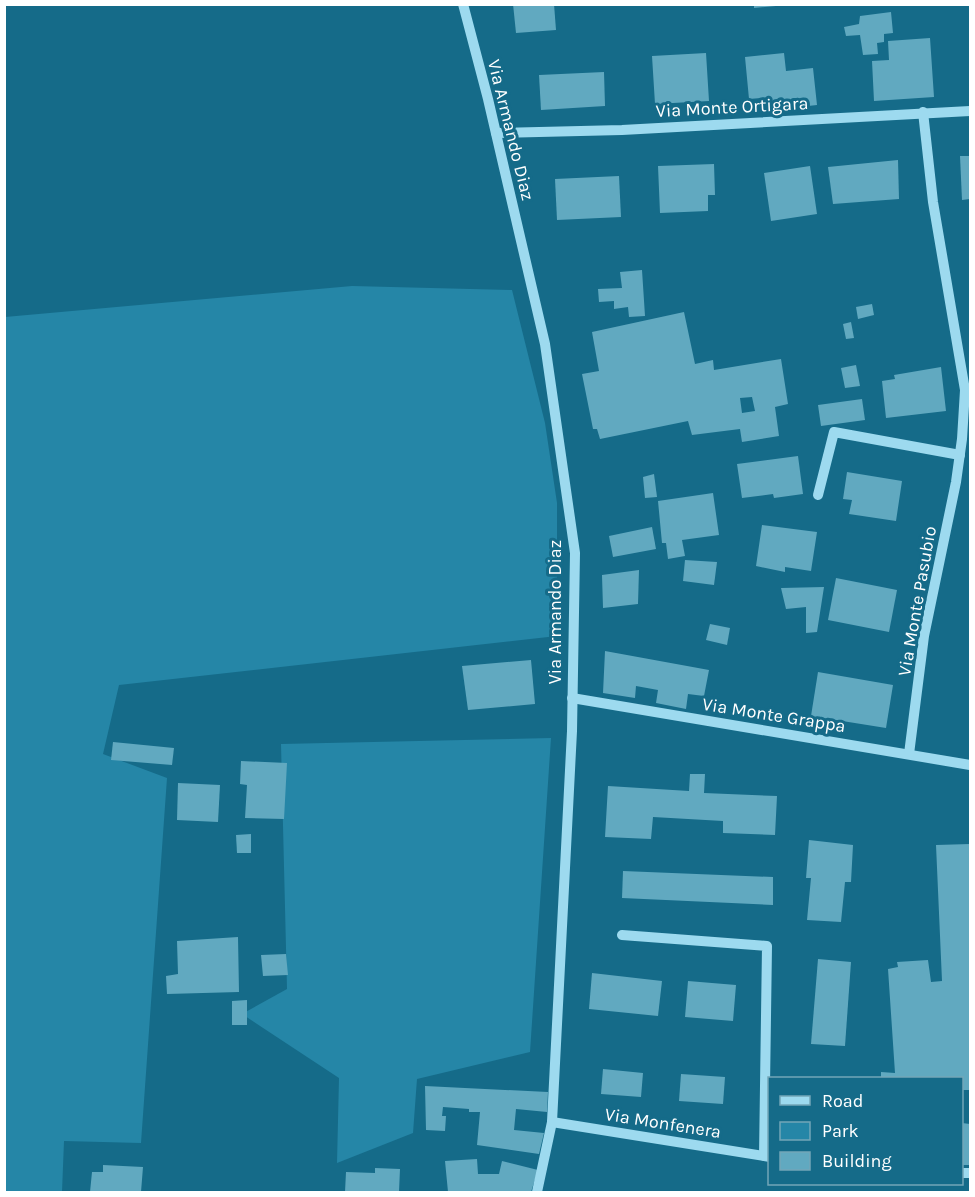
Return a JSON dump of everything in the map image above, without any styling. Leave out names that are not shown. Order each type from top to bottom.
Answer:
[{"type":"street","name":"Via Armando Diaz","points":[[463,4],[545,344],[574,553],[572,698],[552,1122],[537,1192]]},
{"type":"street","name":"Via Monte Ortigara","points":[[496,134],[621,130],[970,111]]},
{"type":"street","name":"Via Monte Pasubio","points":[[909,754],[924,636],[956,482],[965,390],[933,202],[923,112]]},
{"type":"street","points":[[818,495],[834,432],[960,455]]},
{"type":"street","name":"Via Monte Grappa","points":[[572,698],[970,765]]},
{"type":"street","points":[[622,935],[767,946],[766,1156]]},
{"type":"street","name":"Via Monfenera","points":[[552,1122],[766,1156]]},
{"type":"green space","points":[[352,286],[512,290],[545,423],[557,503],[557,636],[119,685],[103,754],[167,778],[141,1143],[64,1141],[62,1192],[5,1192],[5,317]]},
{"type":"green space","points":[[551,738],[530,1052],[417,1079],[413,1133],[337,1163],[339,1078],[242,1014],[287,989],[281,744]]},
{"type":"building","points":[[513,4],[554,4],[556,30],[516,33]]},
{"type":"building","points":[[754,4],[775,4],[776,6],[754,8]]},
{"type":"building","points":[[891,12],[893,33],[884,34],[884,42],[877,43],[878,54],[863,55],[860,35],[846,36],[844,27],[859,24],[860,16]]},
{"type":"building","points":[[930,38],[934,97],[874,101],[872,61],[889,60],[888,41]]},
{"type":"building","points":[[706,53],[709,101],[655,104],[652,56]]},
{"type":"building","points":[[784,53],[786,71],[813,68],[817,105],[772,110],[771,97],[749,99],[745,57]]},
{"type":"building","points":[[604,72],[605,106],[541,110],[539,75]]},
{"type":"building","points":[[960,156],[970,156],[970,199],[962,200]]},
{"type":"building","points":[[898,160],[899,199],[833,204],[828,167]]},
{"type":"building","points":[[714,164],[715,195],[708,195],[708,211],[660,213],[658,166]]},
{"type":"building","points":[[810,166],[817,214],[771,221],[764,173]]},
{"type":"building","points":[[619,176],[621,217],[557,220],[555,179]]},
{"type":"building","points":[[642,270],[645,316],[629,317],[628,307],[614,309],[614,301],[599,302],[598,289],[622,288],[620,272]]},
{"type":"building","points":[[872,304],[874,315],[858,319],[856,307]]},
{"type":"building","points":[[684,312],[695,364],[713,360],[714,370],[781,359],[788,404],[775,407],[779,436],[742,442],[740,429],[692,435],[688,421],[600,439],[597,429],[593,429],[582,374],[599,371],[592,332]],"holes":[[[752,397],[755,411],[742,413],[740,398]]]},
{"type":"building","points":[[851,322],[854,338],[846,339],[843,324]]},
{"type":"building","points":[[856,365],[860,386],[845,388],[841,368]]},
{"type":"building","points":[[941,367],[946,411],[886,418],[882,381],[895,379],[894,375]]},
{"type":"building","points":[[862,399],[865,420],[821,426],[818,405]]},
{"type":"building","points":[[798,456],[803,494],[774,498],[773,494],[742,498],[737,464]]},
{"type":"building","points":[[847,472],[902,481],[896,521],[849,514],[852,500],[843,499]]},
{"type":"building","points":[[654,474],[657,497],[645,498],[643,477]]},
{"type":"building","points":[[713,493],[719,535],[682,540],[685,556],[668,559],[666,543],[662,543],[658,501]]},
{"type":"building","points":[[762,525],[817,532],[811,571],[785,567],[785,572],[756,566]]},
{"type":"building","points":[[652,527],[656,549],[613,557],[609,536]]},
{"type":"building","points":[[685,560],[717,562],[714,585],[683,581]]},
{"type":"building","points":[[639,570],[638,604],[603,608],[602,575]]},
{"type":"building","points":[[836,578],[897,590],[889,632],[828,620]]},
{"type":"building","points":[[824,587],[817,632],[806,633],[806,607],[786,609],[781,588]]},
{"type":"building","points":[[710,624],[730,628],[727,645],[706,640]]},
{"type":"building","points":[[605,651],[709,670],[704,696],[688,694],[686,709],[656,703],[658,690],[636,686],[635,698],[603,693]]},
{"type":"building","points":[[531,660],[535,704],[468,710],[462,666]]},
{"type":"building","points":[[818,672],[893,685],[886,728],[811,716]]},
{"type":"building","points":[[113,742],[174,748],[172,765],[111,760]]},
{"type":"building","points":[[241,761],[287,763],[284,819],[245,818],[247,785],[240,784]]},
{"type":"building","points":[[690,774],[705,774],[704,793],[777,796],[775,835],[723,833],[723,821],[653,817],[651,839],[605,837],[608,786],[689,791]]},
{"type":"building","points":[[178,783],[220,785],[218,822],[177,820]]},
{"type":"building","points":[[251,834],[251,853],[237,853],[236,835]]},
{"type":"building","points":[[809,840],[853,845],[851,882],[845,882],[841,922],[807,920],[811,878],[806,878]]},
{"type":"building","points":[[970,844],[970,1090],[963,1090],[963,1077],[881,1077],[881,1072],[895,1073],[888,969],[898,967],[897,962],[928,960],[931,982],[942,981],[936,845]]},
{"type":"building","points":[[623,871],[773,877],[773,905],[622,898]]},
{"type":"building","points":[[238,937],[239,992],[167,994],[166,976],[178,974],[177,941]]},
{"type":"building","points":[[286,954],[288,975],[263,976],[261,955]]},
{"type":"building","points":[[818,959],[851,962],[845,1046],[811,1044]]},
{"type":"building","points":[[592,973],[662,981],[658,1016],[589,1009]]},
{"type":"building","points":[[688,981],[736,985],[733,1021],[685,1017]]},
{"type":"building","points":[[247,1000],[247,1025],[232,1025],[232,1001]]},
{"type":"building","points":[[603,1069],[643,1073],[641,1097],[601,1094]]},
{"type":"building","points":[[681,1074],[725,1077],[723,1104],[679,1101]]},
{"type":"building","points":[[425,1086],[548,1092],[547,1112],[516,1109],[514,1130],[544,1133],[539,1154],[477,1145],[480,1112],[469,1112],[469,1109],[443,1107],[442,1116],[446,1116],[445,1131],[426,1130]]},
{"type":"building","points":[[963,1123],[970,1124],[970,1165],[963,1165]]},
{"type":"building","points":[[477,1159],[478,1174],[499,1174],[502,1161],[538,1170],[531,1192],[448,1192],[445,1161]]},
{"type":"building","points":[[103,1165],[143,1167],[141,1192],[90,1192],[92,1172],[103,1172]]},
{"type":"building","points":[[375,1168],[400,1169],[399,1192],[345,1192],[346,1172],[375,1173]]}]
